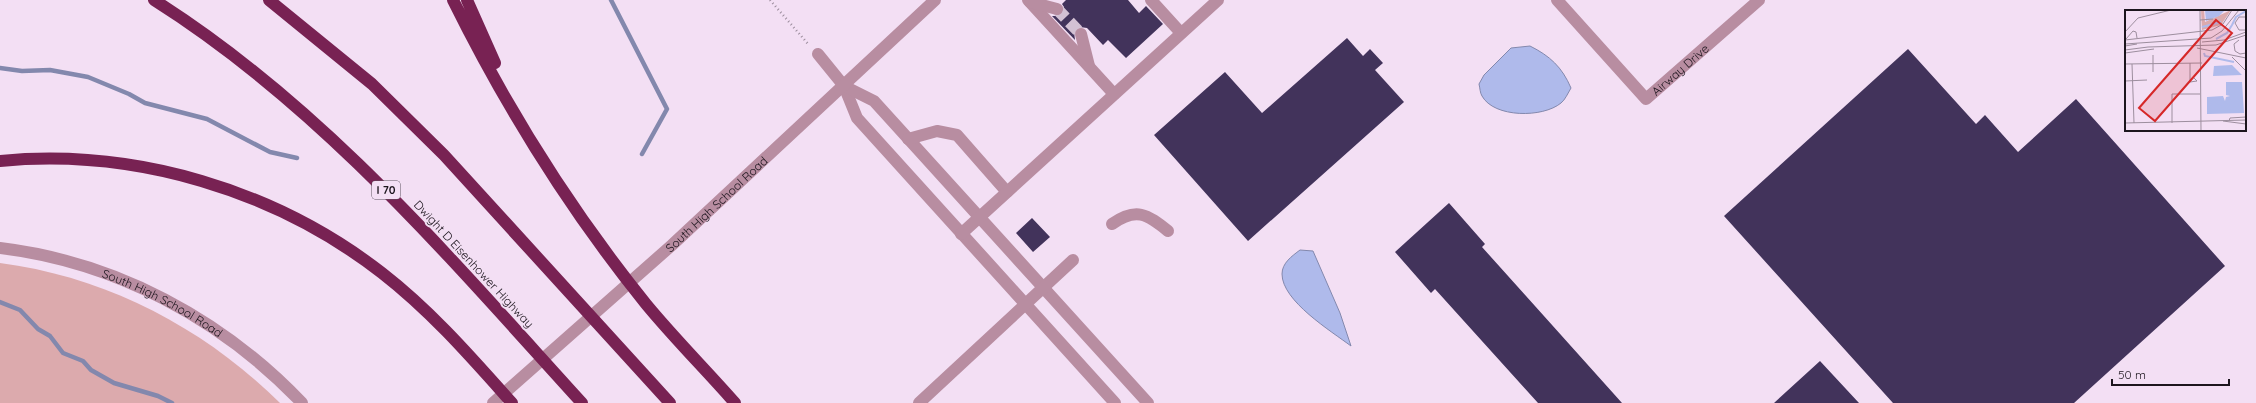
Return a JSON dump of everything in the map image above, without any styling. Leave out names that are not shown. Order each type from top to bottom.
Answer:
[{"type":"highway","name":"Dwight D Eisenhower Highway","points":[[154,0],[246,65],[345,150],[416,221],[582,403]]},
{"type":"highway","points":[[269,0],[372,84],[444,155],[670,403]]},
{"type":"highway","points":[[453,0],[523,126],[564,192],[619,269],[652,310],[735,403]]},
{"type":"highway","points":[[467,0],[523,126]]},
{"type":"highway","points":[[0,161],[56,159],[91,161],[164,171],[206,182],[288,214],[331,238],[388,278],[449,333],[512,403]]},
{"type":"street","name":"South High School Road","points":[[493,403],[672,245],[935,0]]},
{"type":"street","points":[[1151,0],[1181,33]]},
{"type":"street","points":[[961,234],[1218,0]]},
{"type":"street","name":"Airway Drive","points":[[1557,0],[1646,99],[1759,0]]},
{"type":"street","points":[[1029,1],[1114,94]]},
{"type":"street","points":[[1029,1],[1057,9]]},
{"type":"street","points":[[1081,34],[1089,67]]},
{"type":"street","points":[[818,54],[844,86],[857,118],[1115,403]]},
{"type":"street","points":[[844,86],[874,101],[1148,403]]},
{"type":"street","points":[[908,139],[938,131],[957,135],[1007,192]]},
{"type":"street","points":[[1112,224],[1123,216],[1133,214],[1143,215],[1155,221],[1168,231]]},
{"type":"street","name":"South High School Road","points":[[0,248],[47,256],[99,271],[172,302],[211,326],[241,347],[302,403]]},
{"type":"street","points":[[919,403],[1074,260]]},
{"type":"path","points":[[770,0],[818,54]]},
{"type":"shaded area","points":[[0,263],[40,270],[78,280],[116,294],[152,310],[186,329],[219,351],[251,376],[280,403],[0,403]]},
{"type":"water","points":[[1530,46],[1549,58],[1564,74],[1571,88],[1564,100],[1553,108],[1531,113],[1508,112],[1488,103],[1481,95],[1479,84],[1484,75],[1511,48]]},
{"type":"water","points":[[1300,250],[1313,251],[1340,313],[1351,346],[1320,324],[1299,305],[1290,295],[1284,284],[1282,270],[1288,260]]},
{"type":"building","points":[[1066,0],[1128,0],[1139,13],[1146,6],[1163,24],[1126,58],[1108,40],[1103,45],[1087,28],[1076,28],[1074,32],[1075,40],[1052,16],[1059,16],[1063,14],[1064,7],[1062,4]]},
{"type":"building","points":[[1347,38],[1363,56],[1370,49],[1383,63],[1375,70],[1404,102],[1248,241],[1154,135],[1225,72],[1262,113]]},
{"type":"building","points":[[1908,49],[1976,124],[1985,115],[2018,152],[2076,99],[2225,266],[2074,403],[1893,403],[1724,216]]},
{"type":"building","points":[[1449,203],[1485,244],[1482,247],[1622,403],[1538,403],[1435,289],[1431,293],[1395,252]]},
{"type":"building","points":[[1032,218],[1050,237],[1033,252],[1016,233]]},
{"type":"building","points":[[1820,361],[1859,403],[1774,403]]},
{"type":"waterway","points":[[611,0],[667,109],[642,154]]},
{"type":"waterway","points":[[0,68],[22,71],[50,70],[88,77],[129,94],[145,103],[207,119],[270,152],[297,158]]},
{"type":"waterway","points":[[0,302],[20,310],[38,329],[50,336],[63,353],[83,361],[91,370],[114,383],[158,396],[172,403]]},
{"type":"tunnel","points":[[1057,9],[1081,34]]}]
